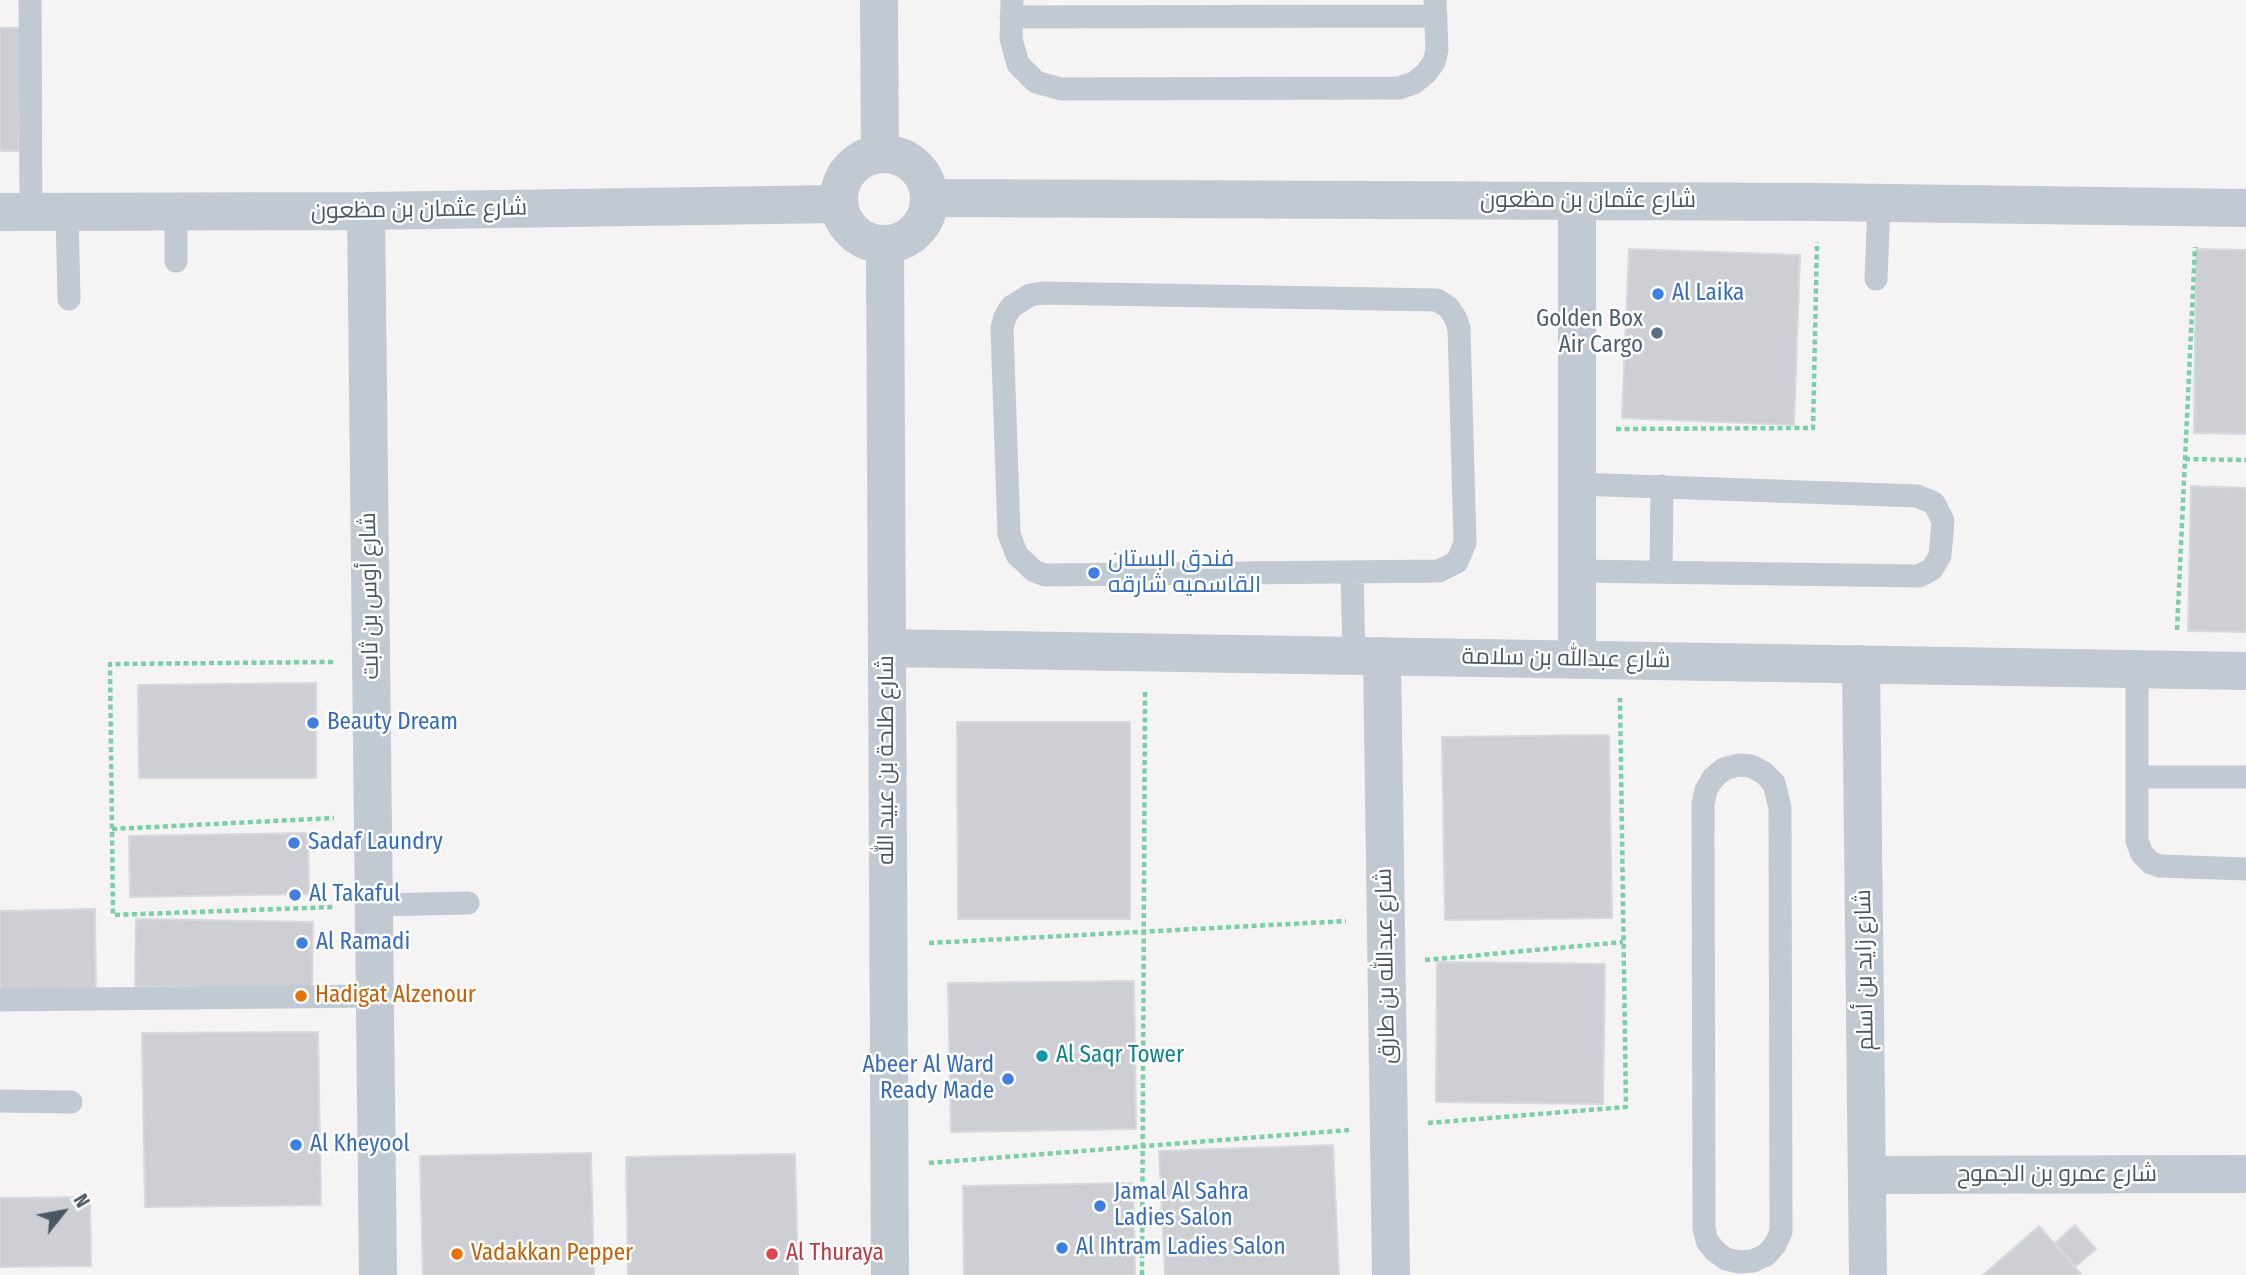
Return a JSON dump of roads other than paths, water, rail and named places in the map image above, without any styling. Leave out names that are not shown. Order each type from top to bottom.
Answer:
[{"type":"street","points":[[879,0],[880,153]]},
{"type":"street","points":[[880,153],[904,158],[922,174],[929,198],[926,216],[917,230],[902,241],[885,244],[863,239],[846,225],[838,204],[842,180],[857,161],[880,153]]},
{"type":"street","name":"شارع عثمان بن مظعون","points":[[929,198],[1818,202],[2246,208]]},
{"type":"street","points":[[1577,201],[1577,660]]},
{"type":"street","name":"شارع عثمان بن مظعون","points":[[33,212],[366,211],[838,204]]},
{"type":"street","name":"شارع أوس بن ثابت","points":[[366,211],[378,1275]]},
{"type":"street","name":"شارع طلحة بن عبيد الله","points":[[885,244],[890,1275]]},
{"type":"street","name":"شارع عبدالله بن سلامة","points":[[887,648],[2246,671]]},
{"type":"street","name":"شارع عبدالله بن طارق","points":[[1368,656],[1385,919],[1391,1275]]},
{"type":"street","name":"شارع زايد بن أسلم","points":[[1861,664],[1868,1275]]},
{"type":"street","name":"شارع عمرو بن الجموح","points":[[1867,1175],[2246,1174]]},
{"type":"lane","points":[[30,0],[33,212],[69,299]]},
{"type":"lane","points":[[1436,8],[1437,50],[1434,62],[1426,73],[1414,83],[1399,88],[1048,87],[1026,74],[1014,52],[1012,9],[1436,8]]},
{"type":"lane","points":[[1876,279],[1879,203]]},
{"type":"lane","points":[[176,212],[176,261]]},
{"type":"lane","points":[[1042,293],[1425,299],[1437,300],[1448,307],[1459,328],[1465,543],[1462,553],[1457,562],[1439,571],[1352,572],[1045,575],[1034,571],[1025,564],[1012,545],[1009,534],[1002,328],[1011,307],[1020,299],[1042,293]]},
{"type":"lane","points":[[1577,484],[1917,496],[1934,503],[1943,521],[1940,556],[1933,569],[1919,576],[1577,571]]},
{"type":"lane","points":[[1661,572],[1662,486]]},
{"type":"lane","points":[[1352,572],[1368,656]]},
{"type":"lane","points":[[2137,670],[2137,841],[2142,853],[2151,863],[2160,866],[2246,869]]},
{"type":"lane","points":[[1738,765],[1751,766],[1764,773],[1774,783],[1779,796],[1781,1232],[1766,1255],[1739,1269],[1715,1251],[1707,1241],[1704,1228],[1703,804],[1706,790],[1713,778],[1724,769],[1738,765]]},
{"type":"lane","points":[[2137,777],[2246,777]]},
{"type":"lane","points":[[374,905],[468,903]]},
{"type":"lane","points":[[0,1000],[375,996]]},
{"type":"lane","points":[[0,1101],[71,1102]]},
{"type":"place","name":"Al Laika","points":[[1658,294]]},
{"type":"place","name":"Golden Box Air Cargo","points":[[1657,333]]},
{"type":"place","name":"فندق البستان القاسميه شارقه","points":[[1094,573]]},
{"type":"place","name":"Beauty Dream","points":[[313,723]]},
{"type":"place","name":"Sadaf Laundry","points":[[294,843]]},
{"type":"place","name":"Al Takaful","points":[[295,895]]},
{"type":"place","name":"Al Ramadi","points":[[302,943]]},
{"type":"place","name":"Hadigat Alzenour","points":[[301,996]]},
{"type":"place","name":"Al Saqr Tower","points":[[1042,1056]]},
{"type":"place","name":"Abeer Al Ward Ready Made","points":[[1008,1079]]},
{"type":"place","name":"Al Kheyool","points":[[296,1145]]},
{"type":"place","name":"Jamal Al Sahra Ladies Salon","points":[[1100,1206]]},
{"type":"place","name":"Al Ihtram Ladies Salon","points":[[1062,1248]]},
{"type":"place","name":"Vadakkan Pepper","points":[[457,1254]]},
{"type":"place","name":"Al Thuraya","points":[[772,1254]]}]
